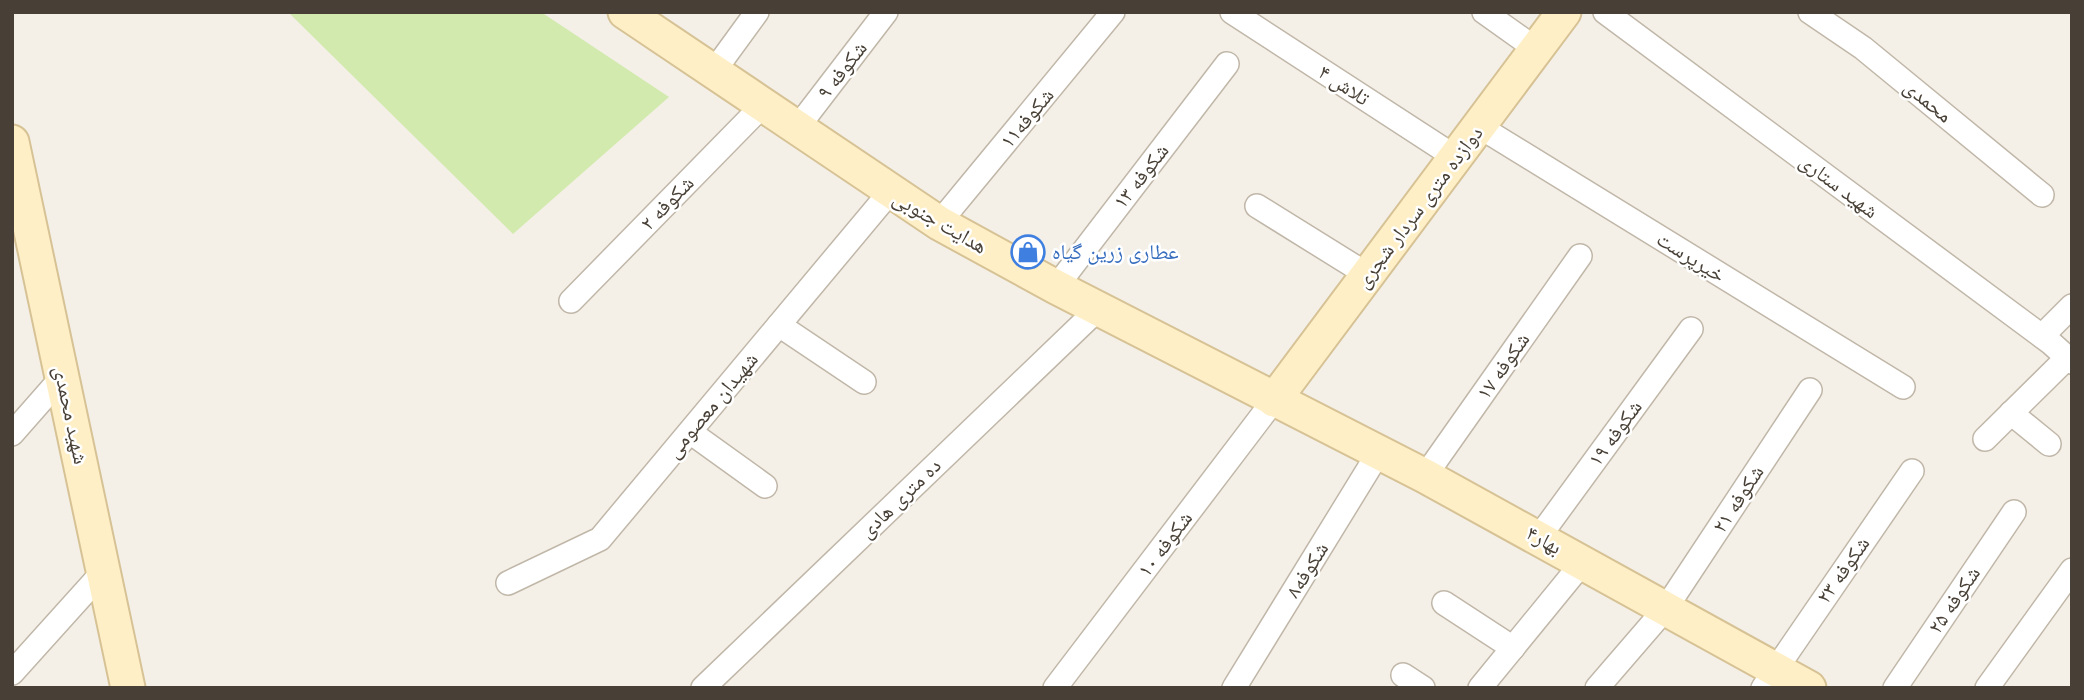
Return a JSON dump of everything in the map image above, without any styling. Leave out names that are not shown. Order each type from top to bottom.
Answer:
[{"type":"street","name":"هدایت جنوبی","points":[[625,12],[939,223],[1274,400]]},
{"type":"street","points":[[714,71],[757,12]]},
{"type":"street","name":"شکوفه ۹","points":[[797,128],[886,12]]},
{"type":"street","name":"شکوفه۱۱","points":[[939,223],[1113,12]]},
{"type":"street","name":"تلاش ۴","points":[[1232,12],[1455,157]]},
{"type":"street","points":[[1484,12],[1536,48]]},
{"type":"street","name":"دوازده متری سردار شجری","points":[[1274,400],[1480,127],[1563,12]]},
{"type":"street","name":"شهید ستاری","points":[[1605,12],[2042,336],[2069,360]]},
{"type":"street","name":"محمدی","points":[[1810,12],[1863,48],[2042,195]]},
{"type":"street","name":"شکوفه ۱۳","points":[[1056,287],[1227,64]]},
{"type":"street","name":"شکوفه ۲","points":[[571,301],[763,105]]},
{"type":"street","name":"خیرپرست","points":[[1480,127],[1903,387]]},
{"type":"street","name":"شهید محمدی","points":[[12,142],[17,206],[63,376],[128,688]]},
{"type":"street","name":"شهیدان معصومی","points":[[508,583],[600,539],[890,192]]},
{"type":"street","points":[[1257,206],[1367,275]]},
{"type":"street","name":"شکوفه ۱۷","points":[[1425,476],[1580,256]]},
{"type":"street","points":[[2042,336],[2072,306]]},
{"type":"street","name":"ده متری هادی","points":[[703,688],[1098,309]]},
{"type":"street","points":[[779,325],[864,382]]},
{"type":"street","name":"شکوفه ۱۹","points":[[1539,537],[1691,329]]},
{"type":"street","points":[[1985,439],[2069,360]]},
{"type":"street","points":[[12,434],[63,376]]},
{"type":"street","name":"شکوفه ۲۱","points":[[1597,688],[1666,608],[1810,390]]},
{"type":"street","name":"بهار۴","points":[[1274,400],[1425,476],[1666,608],[1769,678],[1809,688]]},
{"type":"street","name":"شکوفه ۱۰","points":[[1055,688],[1274,400]]},
{"type":"street","points":[[2011,413],[2049,444]]},
{"type":"street","points":[[690,432],[765,486]]},
{"type":"street","name":"شکوفه۸","points":[[1234,688],[1379,452]]},
{"type":"street","name":"شکوفه ۲۳","points":[[1769,678],[1912,471]]},
{"type":"street","name":"شکوفه ۲۵","points":[[1895,688],[2014,512]]},
{"type":"street","points":[[1480,688],[1583,562]]},
{"type":"street","points":[[1987,688],[2072,570]]},
{"type":"street","points":[[12,673],[103,572]]},
{"type":"street","points":[[1444,603],[1513,648]]},
{"type":"street","points":[[1403,675],[1423,688]]},
{"type":"green space","points":[[288,12],[541,12],[669,97],[513,234]]},
{"type":"place","name":"عطاری زرین گیاه","points":[[1028,252]]}]
